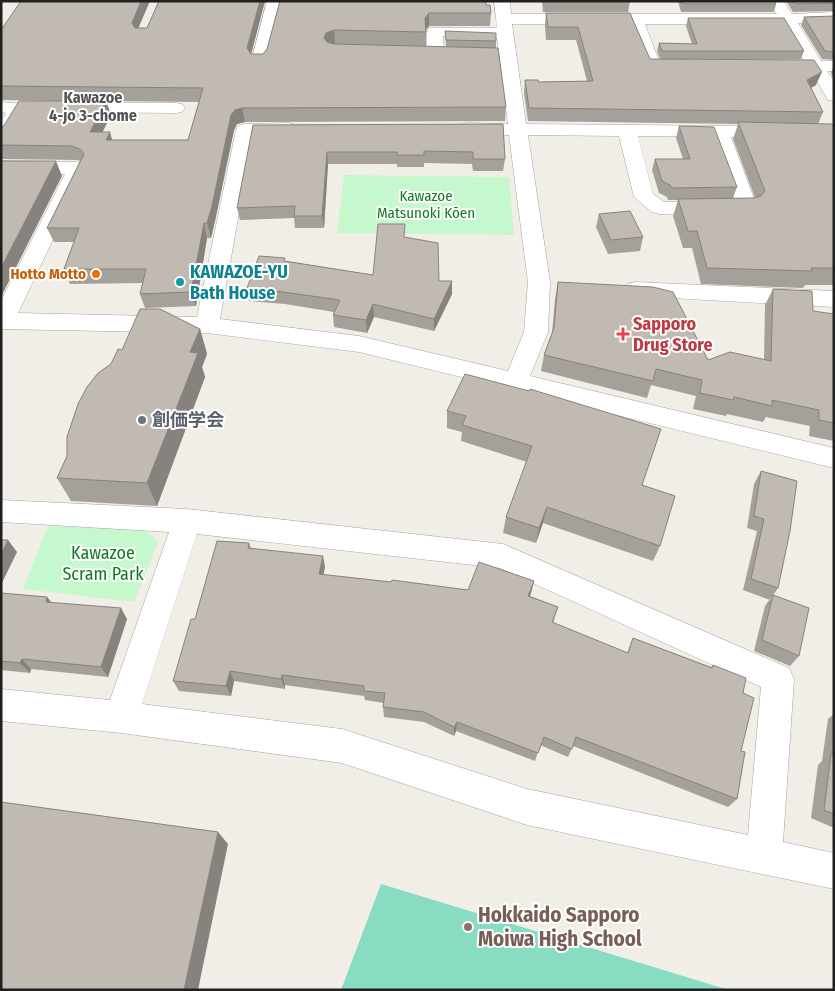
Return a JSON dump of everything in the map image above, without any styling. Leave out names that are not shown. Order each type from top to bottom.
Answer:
[{"type":"street","points":[[259,62],[275,1]]},
{"type":"street","points":[[776,1],[825,67],[834,96]]},
{"type":"street","points":[[436,53],[435,31],[504,18],[788,19],[834,17]]},
{"type":"street","points":[[504,18],[498,54],[519,128],[522,169],[549,283],[536,332],[516,380]]},
{"type":"street","points":[[635,18],[653,66],[701,66]]},
{"type":"street","points":[[418,52],[454,53]]},
{"type":"street","points":[[769,67],[825,67]]},
{"type":"street","points":[[1,136],[10,107],[38,108]]},
{"type":"street","points":[[57,108],[176,108]]},
{"type":"street","points":[[450,129],[519,128],[834,133]]},
{"type":"street","points":[[207,325],[245,130],[304,129]]},
{"type":"street","points":[[627,130],[644,197],[659,208],[747,207],[719,131]]},
{"type":"street","points":[[1,167],[77,168],[2,321],[207,325],[359,344],[516,380],[834,458]]},
{"type":"street","points":[[618,288],[834,299]]},
{"type":"street","points":[[1,511],[187,521],[503,556],[778,679],[764,855]]},
{"type":"street","points":[[121,718],[187,521]]},
{"type":"street","points":[[1,706],[121,718],[342,746],[527,807],[834,871]]},
{"type":"green space","name":"Kawazoe Matsunoki Kōen","points":[[344,175],[509,177],[514,235],[337,233]]},
{"type":"green space","name":"Kawazoe Scram Park","points":[[48,526],[146,530],[158,542],[134,602],[23,589]]},
{"type":"green space","name":"Hokkaido Sapporo Moiwa High School","points":[[381,884],[729,990],[341,990]]},
{"type":"building","points":[[21,1],[141,1],[132,23],[135,28],[147,28],[159,1],[260,1],[247,48],[251,54],[263,54],[267,49],[280,1],[486,1],[486,5],[490,5],[491,13],[429,13],[425,18],[426,32],[334,30],[326,33],[324,38],[327,42],[334,44],[498,48],[506,107],[242,108],[235,110],[231,115],[212,206],[207,223],[204,223],[191,292],[140,294],[146,269],[64,269],[79,228],[47,228],[84,154],[80,149],[72,146],[1,145],[1,127],[3,127],[19,101],[106,101],[90,132],[110,132],[106,140],[188,140],[203,88],[1,86],[1,30]]},
{"type":"building","points":[[682,1],[774,1],[776,4],[683,4]]},
{"type":"building","points":[[794,1],[834,1],[834,3],[796,4]]},
{"type":"building","points":[[546,13],[630,13],[650,59],[814,60],[822,72],[807,80],[823,112],[529,108],[525,80],[538,80],[539,82],[593,81],[578,27],[548,27]]},
{"type":"building","points":[[834,16],[834,52],[825,51],[804,17]]},
{"type":"building","points":[[688,18],[784,18],[804,51],[662,51],[659,43],[697,44]]},
{"type":"building","points":[[445,31],[496,33],[496,41],[446,40]]},
{"type":"building","points":[[738,122],[832,124],[834,127],[834,268],[811,268],[812,271],[707,268],[697,231],[688,231],[678,199],[753,198],[761,196],[765,191]]},
{"type":"building","points":[[503,124],[505,159],[473,159],[473,152],[424,151],[424,155],[397,155],[397,152],[327,152],[322,216],[294,216],[295,206],[237,208],[253,125]]},
{"type":"building","points":[[679,126],[714,127],[737,187],[672,188],[662,181],[655,159],[690,159]]},
{"type":"building","points":[[1,161],[56,161],[1,268]]},
{"type":"building","points":[[630,211],[643,237],[611,240],[599,214]]},
{"type":"building","points":[[378,224],[405,224],[404,237],[438,243],[439,281],[452,281],[434,319],[373,304],[366,320],[333,315],[340,300],[247,288],[259,256],[285,258],[284,261],[373,275]]},
{"type":"building","points":[[558,282],[653,287],[673,292],[708,360],[730,352],[771,361],[773,289],[812,291],[813,311],[834,314],[834,423],[819,420],[819,410],[772,400],[772,406],[734,397],[733,400],[700,393],[702,380],[656,369],[653,381],[544,355],[554,328]]},
{"type":"building","name":"創価学会","points":[[140,309],[160,309],[200,329],[190,352],[198,353],[147,483],[57,478],[67,456],[67,437],[78,404],[87,387],[98,373],[111,364],[118,349],[122,350]]},
{"type":"building","points":[[465,374],[529,391],[530,389],[661,429],[642,485],[675,496],[660,546],[547,507],[539,528],[506,517],[532,446],[462,425],[466,416],[447,411]]},
{"type":"building","points":[[761,471],[797,481],[790,531],[778,588],[751,579],[764,519],[754,516]]},
{"type":"building","points":[[1,540],[8,540],[1,554]]},
{"type":"building","points":[[217,541],[249,543],[248,548],[323,556],[319,574],[391,582],[392,580],[468,590],[479,562],[534,581],[528,596],[558,607],[552,622],[628,653],[633,638],[712,668],[713,665],[746,678],[743,693],[754,698],[741,751],[745,752],[737,799],[576,737],[572,749],[544,737],[538,753],[457,722],[454,727],[424,712],[383,707],[385,693],[364,691],[364,686],[282,675],[281,679],[230,671],[226,686],[173,681],[191,619],[195,619]]},
{"type":"building","points":[[1,593],[47,597],[46,602],[121,608],[101,667],[22,659],[20,663],[1,661]]},
{"type":"building","points":[[773,595],[809,608],[799,656],[762,640]]},
{"type":"building","points":[[831,754],[834,756],[834,814],[824,810]]},
{"type":"building","points":[[1,802],[218,832],[184,990],[1,990]]},
{"type":"place","name":"Hotto Motto","points":[[96,274]]},
{"type":"place","name":"KAWAZOE-YU Bath House","points":[[180,282]]},
{"type":"place","name":"Sapporo Drug Store","points":[[623,334]]},
{"type":"place","name":"創価学会","points":[[142,420]]},
{"type":"place","name":"Hokkaido Sapporo Moiwa High School","points":[[468,927]]},
{"type":"district","name":"Kawazoe 4-jo 3-chome","points":[[93,106]]}]
